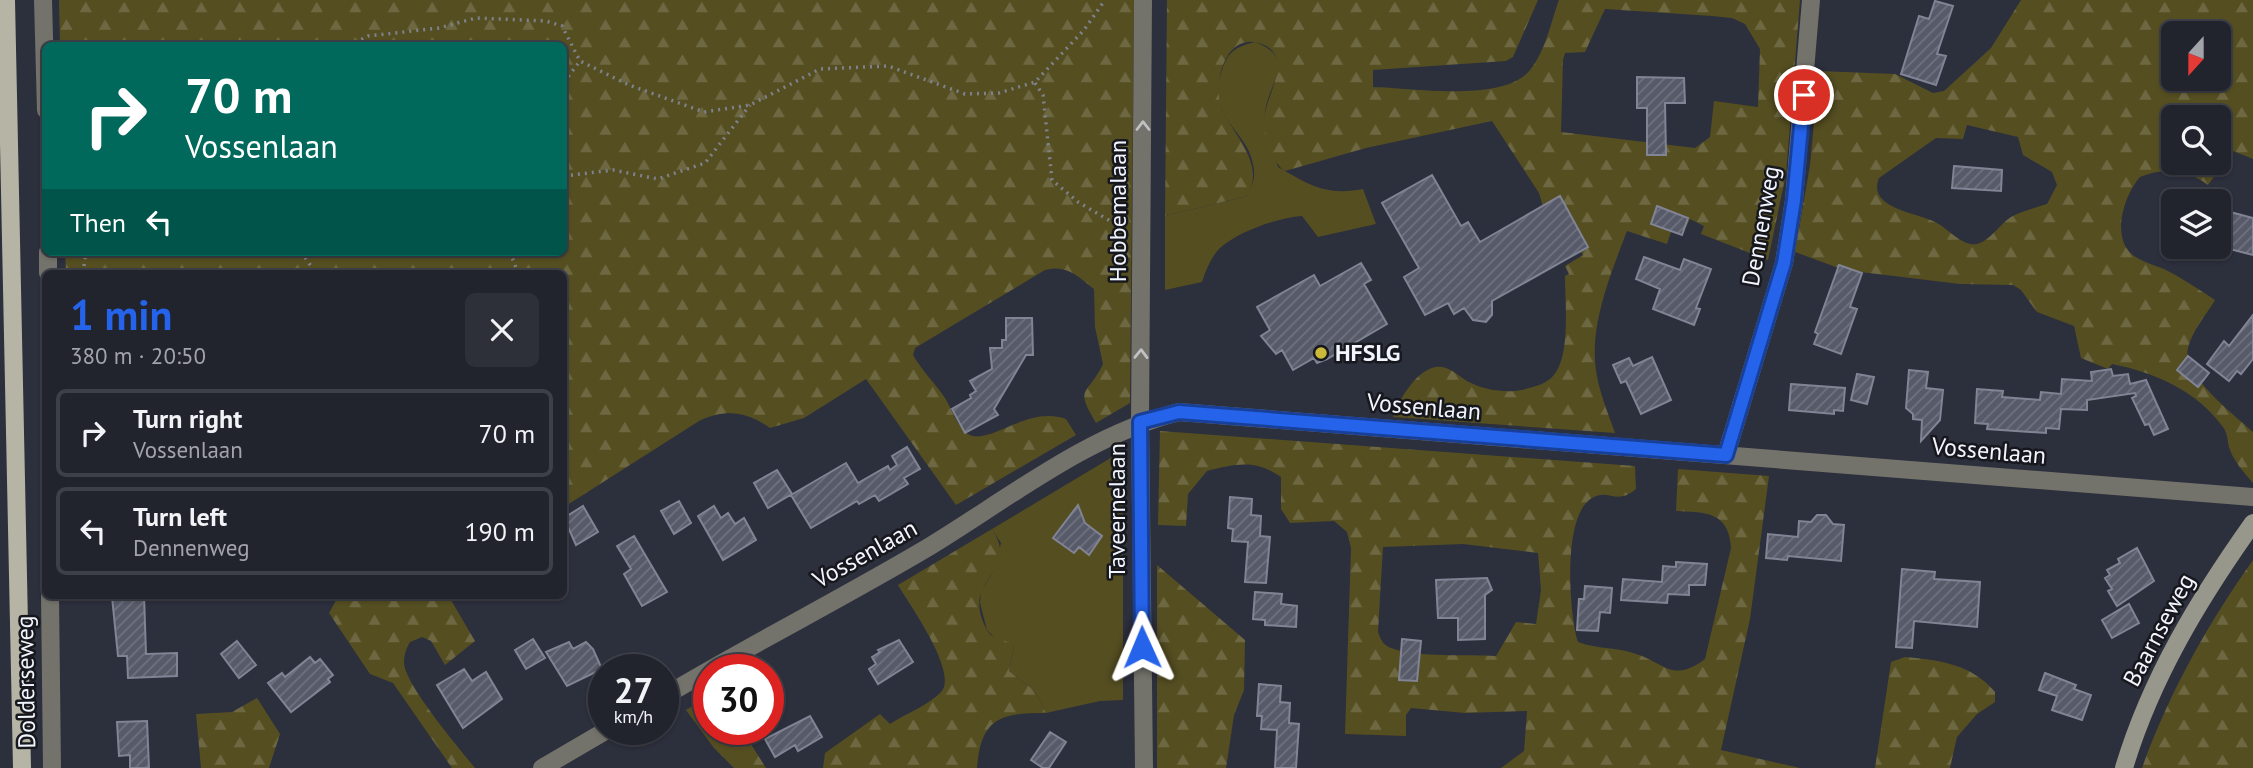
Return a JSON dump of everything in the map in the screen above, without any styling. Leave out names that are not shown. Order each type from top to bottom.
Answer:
[{"type":"main road","name":"Dolderseweg","points":[[6,0],[22,768]]},
{"type":"street","points":[[43,0],[44,42]]},
{"type":"street","name":"Hobbemalaan","points":[[1140,422],[1143,0]]},
{"type":"street","name":"Dennenweg","points":[[1726,455],[1784,263],[1794,200],[1811,0]]},
{"type":"street","name":"Vossenlaan","points":[[679,688],[926,548],[1096,443],[1140,422],[1179,412],[2253,497]]},
{"type":"street","name":"Taveernelaan","points":[[1140,422],[1144,768]]},
{"type":"street","name":"Baarnseweg","points":[[2123,768],[2170,652],[2215,576],[2253,523]]},
{"type":"street","name":"Dolderseweg","points":[[50,599],[52,768]]},
{"type":"street","points":[[542,768],[588,741]]},
{"type":"path","points":[[357,42],[368,36],[439,28],[476,18],[546,21],[562,26],[580,61],[629,85],[704,112],[750,105],[820,69],[888,66],[965,94],[999,93],[1035,82],[1084,30],[1105,0]]},
{"type":"path","points":[[567,78],[580,61]]},
{"type":"path","points":[[1035,82],[1043,95],[1052,180],[1078,202],[1112,224],[1143,237]]},
{"type":"path","points":[[567,176],[613,170],[657,179],[705,163],[750,105]]},
{"type":"green space","points":[[59,0],[1134,0],[1130,403],[1096,423],[1084,397],[1103,364],[1095,327],[1094,289],[1066,270],[1045,270],[915,348],[913,355],[969,435],[992,434],[1026,420],[1052,416],[1066,419],[1076,435],[956,505],[866,379],[804,418],[770,428],[744,415],[727,413],[699,421],[567,505],[567,270],[66,270],[65,256],[567,256],[567,42],[60,42]]},
{"type":"green space","points":[[1167,0],[1538,0],[1513,57],[1506,61],[1373,70],[1373,87],[1456,91],[1500,87],[1517,80],[1530,70],[1544,46],[1559,0],[1800,0],[1786,174],[1768,260],[1701,234],[1704,226],[1690,219],[1686,227],[1674,223],[1667,244],[1627,231],[1602,304],[1595,343],[1598,381],[1615,433],[1393,417],[1413,382],[1432,368],[1443,367],[1477,386],[1507,391],[1542,384],[1553,376],[1559,367],[1566,328],[1565,276],[1569,274],[1565,266],[1583,255],[1567,228],[1552,237],[1539,193],[1492,121],[1366,148],[1285,171],[1275,159],[1264,127],[1265,113],[1277,74],[1275,55],[1259,43],[1246,42],[1228,55],[1223,66],[1219,92],[1224,114],[1251,164],[1252,185],[1247,196],[1165,216]],"holes":[[[1605,9],[1732,18],[1745,24],[1760,49],[1758,107],[1714,101],[1710,137],[1695,148],[1561,132],[1565,53],[1585,52]]]},
{"type":"green space","points":[[2021,0],[2253,0],[2253,159],[2233,151],[2231,154],[2231,105],[2161,105],[2161,172],[2140,177],[2134,185],[2125,205],[2121,228],[2127,248],[2134,256],[2171,272],[2215,300],[2193,335],[2188,348],[2188,359],[2211,394],[2253,432],[2253,483],[2233,456],[2223,427],[2201,403],[2188,393],[2143,372],[2112,364],[2108,369],[2081,358],[2074,326],[2037,312],[2021,290],[2013,285],[1960,284],[1844,270],[1795,252],[1810,165],[1819,71],[1895,74],[1933,93],[1944,91],[1991,48]],"holes":[[[1967,125],[2018,137],[2023,155],[2052,172],[2057,185],[2047,204],[2011,217],[1986,240],[1977,244],[1966,243],[1935,222],[1895,208],[1880,196],[1877,188],[1879,178],[1936,138],[1963,139]]]},
{"type":"green space","points":[[1255,42],[1268,48],[1278,64],[1265,118],[1278,167],[1309,184],[1328,190],[1363,189],[1376,224],[1318,237],[1302,216],[1270,223],[1237,236],[1220,248],[1211,260],[1202,282],[1165,290],[1165,216],[1247,196],[1252,184],[1254,170],[1251,156],[1223,112],[1218,85],[1228,56],[1239,47]]},
{"type":"green space","points":[[2189,175],[2215,175],[2208,185]]},
{"type":"green space","points":[[1160,431],[1635,466],[1636,489],[1623,496],[1598,495],[1592,498],[1582,508],[1576,524],[1570,566],[1572,610],[1578,642],[1626,651],[1668,669],[1684,670],[1705,659],[1731,548],[1726,527],[1714,516],[1676,511],[1678,469],[1769,476],[1750,619],[1721,750],[1800,768],[1501,768],[1524,751],[1527,711],[1465,713],[1411,708],[1406,715],[1406,736],[1345,734],[1351,548],[1347,532],[1334,521],[1290,523],[1281,509],[1281,477],[1254,465],[1227,466],[1207,471],[1188,494],[1186,526],[1158,525]],"holes":[[[1463,544],[1538,553],[1541,590],[1536,624],[1516,622],[1496,656],[1415,653],[1391,648],[1381,640],[1378,632],[1383,547]]]},
{"type":"green space","points":[[1119,453],[1123,484],[1123,700],[1100,701],[1046,713],[1035,691],[1009,671],[1014,646],[995,638],[987,630],[980,603],[981,591],[993,572],[1001,543],[992,529]]},
{"type":"green space","points":[[992,529],[999,544],[1000,557],[980,598],[980,612],[990,634],[1014,646],[1009,671],[1035,691],[1046,713],[1016,715],[996,722],[983,738],[977,768],[823,768],[825,753],[880,714],[890,724],[941,692],[945,683],[938,655],[898,585]]},
{"type":"green space","points":[[2253,560],[2253,768],[2142,768],[2164,713],[2190,660]]},
{"type":"green space","points":[[1157,565],[1245,640],[1244,690],[1234,715],[1226,768],[1157,768]]},
{"type":"green space","points":[[337,599],[450,599],[475,641],[445,665],[431,641],[422,637],[410,642],[404,663],[413,686],[423,701],[475,768],[452,768],[393,683],[370,674],[329,613]]},
{"type":"green space","points":[[1905,657],[1942,662],[1965,669],[1995,692],[1995,702],[1977,714],[1957,737],[1950,768],[1875,768],[1891,662]]},
{"type":"green space","points":[[257,698],[280,734],[269,768],[201,768],[196,714],[232,712]]},
{"type":"green space","points":[[693,706],[693,720],[686,710]]},
{"type":"green space","points":[[712,745],[751,745],[766,768],[734,768]]},
{"type":"building","points":[[1935,1],[1953,6],[1937,54],[1946,56],[1936,85],[1901,74],[1919,16],[1929,19]]},
{"type":"building","points":[[1637,77],[1684,78],[1685,103],[1665,103],[1666,155],[1647,155],[1647,108],[1637,108]]},
{"type":"building","points":[[1954,166],[2002,170],[2001,191],[1952,188]]},
{"type":"building","points":[[1432,175],[1461,226],[1468,222],[1480,242],[1560,196],[1588,247],[1492,301],[1492,315],[1486,322],[1473,320],[1464,308],[1454,314],[1448,303],[1425,315],[1404,277],[1419,268],[1382,203]]},
{"type":"building","points":[[1657,206],[1688,218],[1682,235],[1651,224]]},
{"type":"building","points":[[2231,212],[2253,218],[2253,255],[2231,249]]},
{"type":"building","points":[[1644,257],[1680,270],[1684,259],[1711,269],[1696,308],[1700,309],[1694,325],[1653,309],[1660,289],[1636,279]]},
{"type":"building","points":[[1361,263],[1371,280],[1364,284],[1387,324],[1327,359],[1317,363],[1314,358],[1293,370],[1282,350],[1276,354],[1261,336],[1270,330],[1257,307],[1314,275],[1320,286]]},
{"type":"building","points":[[1839,265],[1862,273],[1850,307],[1857,309],[1841,354],[1814,344],[1818,334],[1815,332]]},
{"type":"building","points":[[2253,315],[2253,359],[2241,374],[2237,371],[2229,381],[2207,364],[2224,341],[2229,346]]},
{"type":"building","points":[[1006,318],[1032,318],[1033,355],[1026,355],[994,409],[998,415],[965,433],[952,409],[971,398],[970,395],[976,391],[970,381],[992,369],[990,348],[1002,348],[1002,340],[1006,340]]},
{"type":"building","points":[[2188,356],[2209,373],[2198,387],[2177,370]]},
{"type":"building","points":[[1652,357],[1671,400],[1641,414],[1626,381],[1621,383],[1613,365],[1629,358],[1633,366]]},
{"type":"building","points":[[2111,369],[2113,376],[2128,374],[2130,384],[2146,380],[2168,429],[2154,435],[2149,424],[2145,425],[2132,398],[2136,396],[2135,393],[2087,400],[2087,410],[2061,409],[2059,429],[2046,428],[2046,433],[1987,429],[1988,424],[1975,423],[1977,389],[2003,391],[2002,397],[2040,400],[2041,392],[2061,394],[2062,379],[2092,381],[2091,372]]},
{"type":"building","points":[[1909,370],[1928,372],[1926,388],[1943,390],[1940,420],[1921,441],[1922,420],[1913,419],[1913,414],[1906,408]]},
{"type":"building","points":[[1857,374],[1874,377],[1867,404],[1851,400]]},
{"type":"building","points":[[1791,384],[1845,388],[1843,411],[1834,410],[1834,414],[1789,410]]},
{"type":"building","points":[[907,447],[920,469],[904,478],[908,484],[879,501],[875,495],[859,504],[857,501],[811,528],[791,495],[846,463],[858,483],[888,466],[890,470],[897,465],[892,456]]},
{"type":"building","points":[[777,470],[792,494],[768,508],[754,483]]},
{"type":"building","points":[[1230,497],[1252,499],[1251,515],[1261,516],[1260,536],[1270,537],[1266,583],[1245,582],[1248,542],[1232,541],[1233,529],[1228,528]]},
{"type":"building","points":[[679,501],[691,523],[674,534],[661,511]]},
{"type":"building","points":[[1078,505],[1085,523],[1102,536],[1089,555],[1079,547],[1074,553],[1053,538]]},
{"type":"building","points":[[583,506],[598,532],[576,545],[567,525],[567,516]]},
{"type":"building","points":[[714,506],[721,518],[728,513],[735,524],[744,518],[756,540],[723,560],[698,516]]},
{"type":"building","points":[[1817,515],[1826,515],[1833,524],[1844,525],[1841,561],[1788,556],[1787,560],[1766,558],[1768,534],[1798,537],[1799,521],[1811,522]]},
{"type":"building","points":[[634,536],[667,592],[642,606],[624,574],[631,569],[617,546]]},
{"type":"building","points":[[2137,548],[2154,581],[2117,606],[2108,591],[2112,589],[2105,578],[2110,575],[2107,570],[2120,563],[2118,559]]},
{"type":"building","points":[[1676,562],[1707,564],[1705,585],[1689,585],[1689,595],[1668,594],[1667,603],[1621,600],[1623,579],[1662,582],[1663,566],[1676,567]]},
{"type":"building","points":[[1902,569],[1935,572],[1934,579],[1980,582],[1977,627],[1914,621],[1912,648],[1896,647]]},
{"type":"building","points":[[1487,578],[1492,590],[1485,595],[1485,639],[1458,640],[1458,618],[1438,618],[1436,580]]},
{"type":"building","points":[[1585,586],[1612,588],[1610,613],[1600,612],[1598,631],[1577,630],[1579,599],[1584,599]]},
{"type":"building","points":[[1255,592],[1282,594],[1281,604],[1297,606],[1296,627],[1265,625],[1265,620],[1253,619]]},
{"type":"building","points":[[112,599],[144,599],[146,654],[177,653],[177,676],[128,678],[127,656],[118,656]]},
{"type":"building","points":[[2129,604],[2139,623],[2112,638],[2102,620]]},
{"type":"building","points":[[533,639],[545,658],[526,669],[515,650]]},
{"type":"building","points":[[1402,639],[1421,641],[1417,681],[1399,680]]},
{"type":"building","points":[[899,640],[913,662],[878,684],[869,669],[876,664],[872,657],[880,652],[878,650]]},
{"type":"building","points":[[237,641],[256,665],[239,678],[221,654]]},
{"type":"building","points":[[569,642],[573,649],[586,642],[595,654],[588,654],[588,676],[567,686],[546,652]]},
{"type":"building","points":[[310,657],[315,663],[320,659],[333,675],[328,679],[330,682],[291,712],[268,683],[282,673],[285,677]]},
{"type":"building","points":[[464,669],[472,681],[486,672],[502,699],[463,728],[437,685]]},
{"type":"building","points":[[2045,673],[2076,685],[2074,689],[2091,695],[2082,720],[2052,710],[2057,696],[2039,690]]},
{"type":"building","points":[[1259,684],[1281,686],[1280,702],[1290,703],[1289,723],[1299,724],[1296,768],[1275,768],[1277,730],[1261,729],[1262,716],[1257,716]]},
{"type":"building","points":[[810,716],[822,737],[798,751],[795,745],[775,757],[768,745],[784,745],[784,729]]},
{"type":"building","points":[[147,721],[149,768],[130,768],[130,755],[119,756],[117,722]]},
{"type":"building","points":[[1050,732],[1066,742],[1049,768],[1043,768],[1031,760]]},
{"type":"place","name":"HFSLG","points":[[1321,353]]},
{"type":"route","points":[[1142,647],[1140,422],[1179,412],[1726,455],[1784,263],[1794,200],[1804,95]]}]
